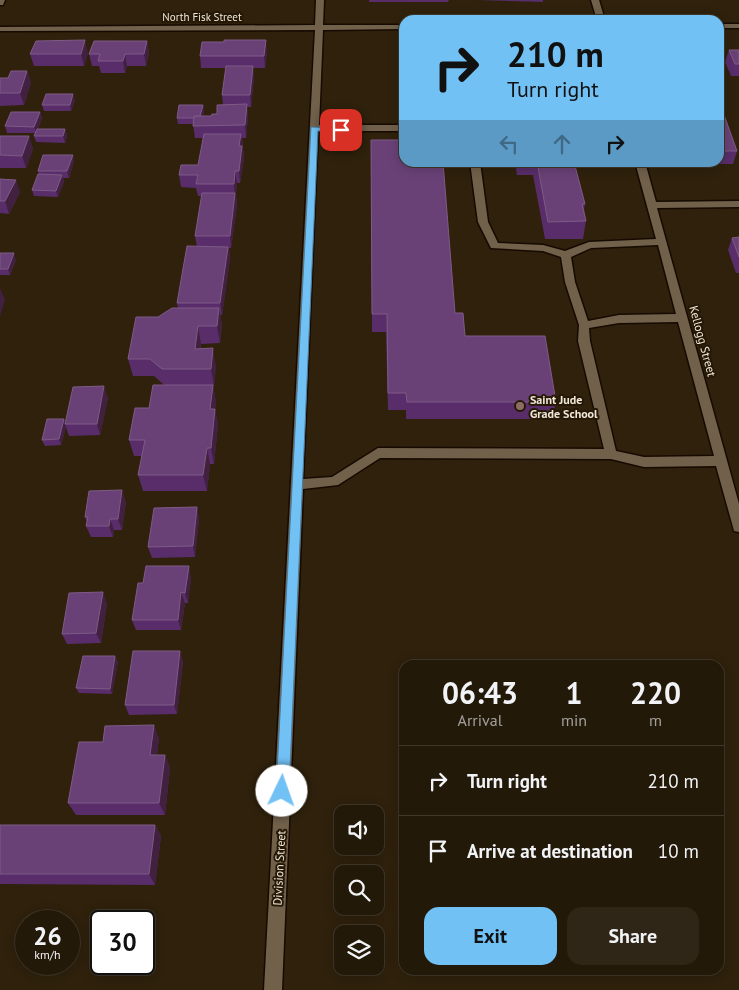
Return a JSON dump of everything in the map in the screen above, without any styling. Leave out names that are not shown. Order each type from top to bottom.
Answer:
[{"type":"street","name":"Division Street","points":[[273,990],[320,0]]},
{"type":"street","points":[[595,0],[600,15]]},
{"type":"street","points":[[724,26],[739,26]]},
{"type":"street","name":"North Fisk Street","points":[[0,29],[399,27]]},
{"type":"street","points":[[314,128],[399,128]]},
{"type":"street","points":[[476,167],[483,222],[496,246],[543,248],[566,255],[590,245],[661,242]]},
{"type":"street","name":"Kellogg Street","points":[[641,167],[721,461],[733,483],[739,527]]},
{"type":"street","points":[[651,205],[739,204]]},
{"type":"street","points":[[566,255],[570,282],[584,325],[584,340],[611,454]]},
{"type":"street","points":[[584,325],[619,319],[682,318]]},
{"type":"street","points":[[297,484],[334,482],[378,453],[611,454],[644,462],[721,461]]},
{"type":"building","points":[[85,40],[81,54],[30,54],[36,41]]},
{"type":"building","points":[[224,40],[266,40],[264,56],[200,56],[202,42],[224,42]]},
{"type":"building","points":[[94,41],[147,41],[144,54],[125,54],[123,61],[98,61],[100,54],[89,54]]},
{"type":"building","points":[[729,50],[739,50],[739,64],[735,64]]},
{"type":"building","points":[[226,66],[253,66],[250,95],[222,95]]},
{"type":"building","points":[[11,71],[27,71],[20,93],[0,93],[0,78],[8,78]]},
{"type":"building","points":[[46,94],[73,94],[70,105],[42,105]]},
{"type":"building","points":[[247,104],[245,125],[193,126],[194,116],[217,114],[217,105]]},
{"type":"building","points":[[179,105],[203,105],[200,116],[177,118]]},
{"type":"building","points":[[11,112],[40,112],[34,127],[5,126]]},
{"type":"building","points":[[724,115],[737,151],[724,151]]},
{"type":"building","points":[[37,129],[65,129],[63,136],[34,136]]},
{"type":"building","points":[[204,134],[241,134],[239,146],[242,146],[239,171],[235,171],[234,184],[196,184],[198,175],[179,175],[181,165],[198,165]]},
{"type":"building","points":[[0,136],[29,136],[22,156],[0,155]]},
{"type":"building","points":[[371,140],[399,140],[399,167],[443,167],[455,313],[463,313],[465,336],[545,336],[556,402],[407,402],[406,393],[388,393],[387,314],[372,314]]},
{"type":"building","points":[[43,155],[73,155],[67,171],[38,171]]},
{"type":"building","points":[[538,167],[575,167],[585,204],[582,204],[586,221],[548,222]]},
{"type":"building","points":[[38,174],[62,175],[56,191],[32,190]]},
{"type":"building","points":[[0,179],[16,180],[5,201],[0,201]]},
{"type":"building","points":[[202,193],[235,193],[230,236],[195,236]]},
{"type":"building","points":[[739,237],[739,257],[732,238]]},
{"type":"building","points":[[187,246],[228,247],[220,303],[177,303]]},
{"type":"building","points":[[0,253],[14,253],[8,269],[0,269]]},
{"type":"building","points":[[172,308],[219,308],[217,326],[198,326],[195,349],[213,348],[211,369],[162,369],[150,359],[128,359],[136,317],[158,317]]},
{"type":"building","points":[[153,385],[213,385],[210,409],[215,409],[211,448],[207,448],[203,475],[138,475],[145,440],[129,440],[135,408],[149,408]]},
{"type":"building","points":[[104,386],[97,424],[65,424],[73,387]]},
{"type":"building","points":[[47,419],[64,419],[59,439],[42,440]]},
{"type":"building","points":[[122,490],[118,519],[110,519],[109,526],[86,526],[88,517],[85,517],[89,491]]},
{"type":"building","points":[[197,507],[193,546],[148,547],[154,508]]},
{"type":"building","points":[[146,566],[189,566],[185,593],[181,592],[178,620],[132,620],[138,583],[143,583]]},
{"type":"building","points":[[103,592],[96,633],[62,634],[69,593]]},
{"type":"building","points":[[133,651],[180,651],[174,705],[125,705]]},
{"type":"building","points":[[83,656],[115,656],[110,689],[76,688]]},
{"type":"building","points":[[154,725],[150,755],[165,755],[159,803],[68,803],[79,742],[103,742],[105,726]]},
{"type":"building","points":[[0,825],[155,825],[149,874],[0,874]]},
{"type":"place","name":"Saint Jude Grade School","points":[[520,406]]},
{"type":"route","points":[[282,791],[314,128],[341,130]]}]
